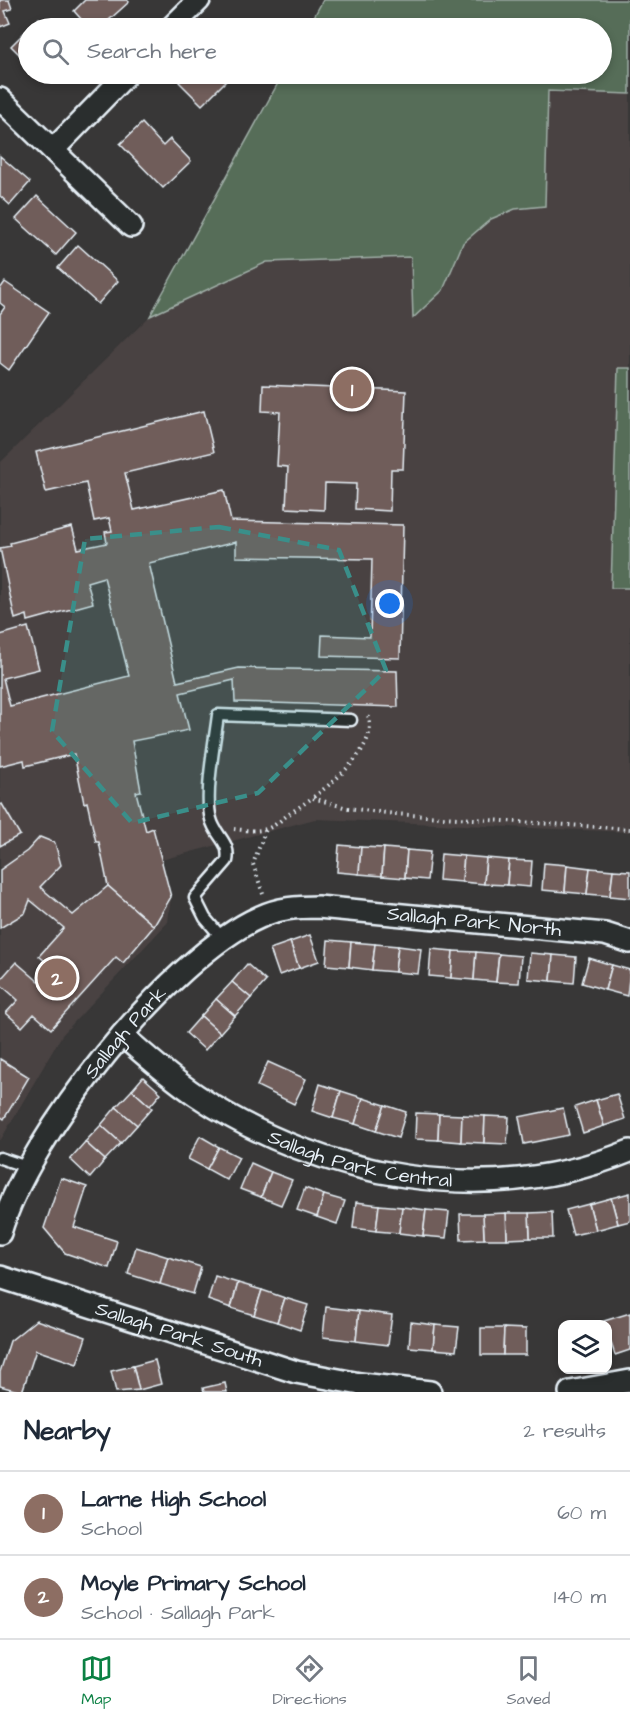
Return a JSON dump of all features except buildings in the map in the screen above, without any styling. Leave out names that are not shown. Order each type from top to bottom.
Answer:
[{"type":"street","points":[[181,18],[199,0]]},
{"type":"street","points":[[53,150],[117,84]]},
{"type":"street","points":[[0,99],[131,226]]},
{"type":"street","name":"Sallagh Park","points":[[0,1233],[30,1168],[94,1068],[186,968],[222,938],[271,912],[318,907]]},
{"type":"street","name":"Sallagh Park North","points":[[318,907],[605,934],[630,942]]},
{"type":"street","name":"Sallagh Park Central","points":[[122,1035],[165,1073],[221,1111],[295,1148],[363,1169],[428,1179],[509,1180],[580,1168],[630,1151]]},
{"type":"street","name":"Sallagh Park South","points":[[0,1277],[296,1372],[360,1384],[430,1392]]},
{"type":"street","points":[[570,1392],[630,1381]]},
{"type":"lane","points":[[222,938],[204,918],[195,898],[227,861],[228,846],[211,820],[210,792],[218,715],[351,720]]},
{"type":"lane","points":[[0,1158],[30,1168]]},
{"type":"path","points":[[219,833],[226,828],[266,830],[314,798],[344,774],[358,754],[370,722],[364,706],[351,707],[351,720]]},
{"type":"path","points":[[314,798],[347,808],[394,814],[630,830]]},
{"type":"path","points":[[266,830],[254,864],[271,912]]},
{"type":"highlighted area","points":[[219,527],[339,550],[386,670],[258,793],[132,823],[52,731],[85,539]]},
{"type":"shaded area","points":[[323,0],[630,0],[630,832],[315,819],[161,860],[171,897],[168,922],[62,1035],[0,1141],[0,463],[150,316],[278,84],[612,84],[612,18],[313,18]]},
{"type":"green space","points":[[323,0],[630,0],[630,94],[548,91],[545,206],[515,209],[491,219],[463,243],[443,290],[413,318],[411,257],[267,262],[150,316],[278,84],[612,84],[612,18],[313,18]]},
{"type":"green space","points":[[618,368],[630,368],[630,588],[611,588]]},
{"type":"place","name":"Larne High School","points":[[352,389]]},
{"type":"place","name":"Moyle Primary School","points":[[57,978]]}]
